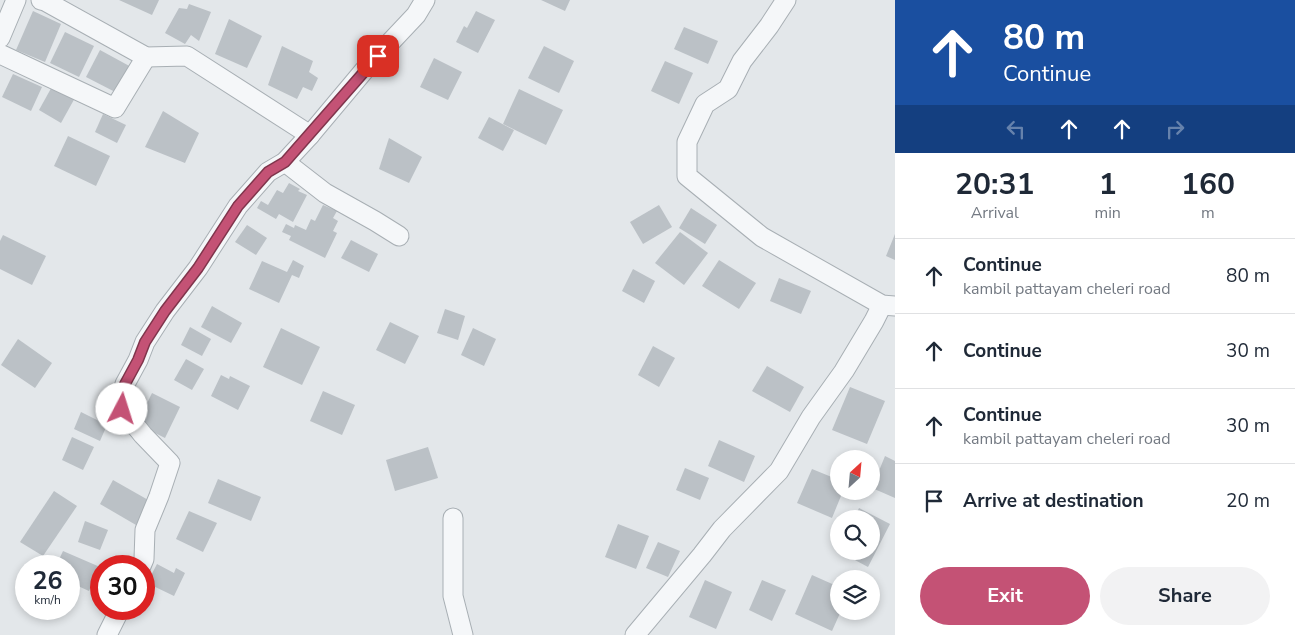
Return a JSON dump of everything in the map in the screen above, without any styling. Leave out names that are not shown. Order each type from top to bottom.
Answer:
[{"type":"street","points":[[0,38],[16,0]]},
{"type":"street","points":[[41,0],[146,57],[187,56],[310,135]]},
{"type":"street","points":[[144,555],[145,530],[170,463],[143,435],[122,409],[125,384],[145,342],[165,311],[198,268],[238,206],[268,172],[285,162],[310,135],[367,67],[416,15],[425,0]]},
{"type":"street","points":[[635,635],[722,529],[779,471],[811,417],[844,371],[874,321],[888,306],[762,237],[687,176],[687,142],[704,104],[728,89],[742,61],[786,0]]},
{"type":"street","points":[[0,54],[116,112],[146,57]]},
{"type":"street","points":[[285,162],[325,193],[398,236]]},
{"type":"street","points":[[453,518],[453,596],[463,635]]},
{"type":"street","points":[[107,635],[114,620]]},
{"type":"building","points":[[119,0],[159,0],[152,15]]},
{"type":"building","points":[[541,0],[570,0],[565,11]]},
{"type":"building","points":[[189,4],[211,12],[199,41],[191,35],[185,44],[165,33],[179,8],[187,9]]},
{"type":"building","points":[[33,11],[61,24],[45,62],[16,50]]},
{"type":"building","points":[[476,11],[495,20],[478,53],[456,42],[464,26],[467,28]]},
{"type":"building","points":[[229,19],[262,36],[247,68],[215,54]]},
{"type":"building","points":[[684,27],[718,41],[708,64],[674,49]]},
{"type":"building","points":[[65,32],[94,46],[79,77],[50,63]]},
{"type":"building","points":[[282,46],[313,61],[309,72],[318,78],[312,91],[303,87],[297,99],[268,85]]},
{"type":"building","points":[[544,46],[574,61],[559,93],[528,78]]},
{"type":"building","points":[[100,50],[133,68],[119,94],[86,77]]},
{"type":"building","points":[[434,58],[462,72],[448,100],[420,87]]},
{"type":"building","points":[[665,61],[693,73],[679,104],[651,91]]},
{"type":"building","points":[[13,74],[42,87],[31,111],[2,97]]},
{"type":"building","points":[[54,83],[76,96],[61,123],[39,110]]},
{"type":"building","points":[[519,89],[563,110],[546,145],[503,124]]},
{"type":"building","points":[[163,111],[199,133],[185,163],[145,147]]},
{"type":"building","points":[[103,114],[126,125],[117,143],[95,132]]},
{"type":"building","points":[[489,117],[514,130],[503,151],[478,138]]},
{"type":"building","points":[[68,136],[110,156],[96,186],[54,166]]},
{"type":"building","points":[[389,138],[422,157],[409,183],[379,169]]},
{"type":"building","points":[[289,183],[300,189],[298,191],[307,195],[293,222],[279,214],[276,219],[257,208],[261,201],[268,205],[277,190],[283,193]]},
{"type":"building","points":[[323,205],[337,211],[333,218],[338,221],[333,231],[337,233],[325,258],[289,240],[291,236],[282,232],[286,224],[294,228],[295,225],[306,230],[311,219],[315,221]]},
{"type":"building","points":[[659,205],[672,227],[643,244],[630,222]]},
{"type":"building","points":[[691,208],[717,225],[705,244],[679,228]]},
{"type":"building","points":[[247,225],[267,238],[256,255],[235,242]]},
{"type":"building","points":[[680,232],[708,253],[684,285],[655,263]]},
{"type":"building","points":[[895,234],[895,260],[886,256]]},
{"type":"building","points":[[3,235],[46,256],[32,285],[0,269],[0,241]]},
{"type":"building","points":[[351,240],[378,254],[369,272],[341,258]]},
{"type":"building","points":[[293,260],[304,266],[299,278],[292,275],[279,303],[249,289],[262,261],[287,272]]},
{"type":"building","points":[[719,260],[756,283],[739,309],[702,286]]},
{"type":"building","points":[[633,269],[655,281],[644,303],[622,291]]},
{"type":"building","points":[[779,278],[811,291],[801,314],[770,301]]},
{"type":"building","points":[[212,306],[242,323],[231,343],[201,327]]},
{"type":"building","points":[[445,309],[465,316],[458,340],[437,333]]},
{"type":"building","points":[[390,322],[419,336],[405,364],[376,350]]},
{"type":"building","points":[[190,327],[211,339],[202,356],[181,345]]},
{"type":"building","points":[[281,328],[320,347],[302,385],[263,367]]},
{"type":"building","points":[[473,328],[496,339],[484,366],[461,355]]},
{"type":"building","points":[[18,339],[52,363],[35,388],[1,365]]},
{"type":"building","points":[[653,346],[675,358],[659,387],[638,375]]},
{"type":"building","points":[[186,359],[204,369],[192,390],[174,380]]},
{"type":"building","points":[[767,366],[804,387],[790,412],[752,391]]},
{"type":"building","points":[[221,375],[229,379],[230,376],[250,386],[238,410],[211,396]]},
{"type":"building","points":[[850,387],[885,401],[867,444],[832,430]]},
{"type":"building","points":[[323,391],[355,405],[342,435],[310,421]]},
{"type":"building","points":[[152,393],[180,407],[165,438],[137,424]]},
{"type":"building","points":[[81,412],[107,425],[100,441],[74,429]]},
{"type":"building","points":[[72,437],[94,447],[83,470],[62,460]]},
{"type":"building","points":[[719,440],[755,456],[744,482],[708,466]]},
{"type":"building","points":[[428,447],[438,478],[395,491],[386,460]]},
{"type":"building","points":[[885,456],[895,461],[895,498],[880,491],[880,468]]},
{"type":"building","points":[[685,468],[709,478],[700,500],[676,490]]},
{"type":"building","points":[[812,469],[830,476],[830,500],[839,500],[835,510],[830,510],[830,517],[797,503]]},
{"type":"building","points":[[218,479],[261,497],[251,521],[208,503]]},
{"type":"building","points":[[113,480],[150,501],[136,525],[100,504]]},
{"type":"building","points":[[54,491],[77,506],[44,555],[20,542]]},
{"type":"building","points":[[189,511],[217,523],[203,552],[176,539]]},
{"type":"building","points":[[880,519],[890,524],[880,544]]},
{"type":"building","points":[[85,521],[108,530],[100,550],[78,542]]},
{"type":"building","points":[[618,524],[649,536],[636,569],[605,557]]},
{"type":"building","points":[[658,542],[680,551],[668,577],[646,568]]},
{"type":"building","points":[[63,551],[72,555],[61,555]]},
{"type":"building","points":[[80,558],[90,563],[89,591],[80,587]]},
{"type":"building","points":[[855,560],[872,560],[868,567]]},
{"type":"building","points":[[157,564],[174,573],[176,568],[185,573],[174,596],[155,587],[155,568]]},
{"type":"building","points":[[812,575],[830,583],[830,620],[837,620],[832,631],[795,614]]},
{"type":"building","points":[[705,580],[732,592],[716,629],[689,617]]},
{"type":"building","points":[[762,580],[786,590],[772,621],[749,610]]},
{"type":"route","points":[[122,409],[125,384],[145,342],[165,311],[198,268],[238,206],[268,172],[285,162],[378,56]]}]
